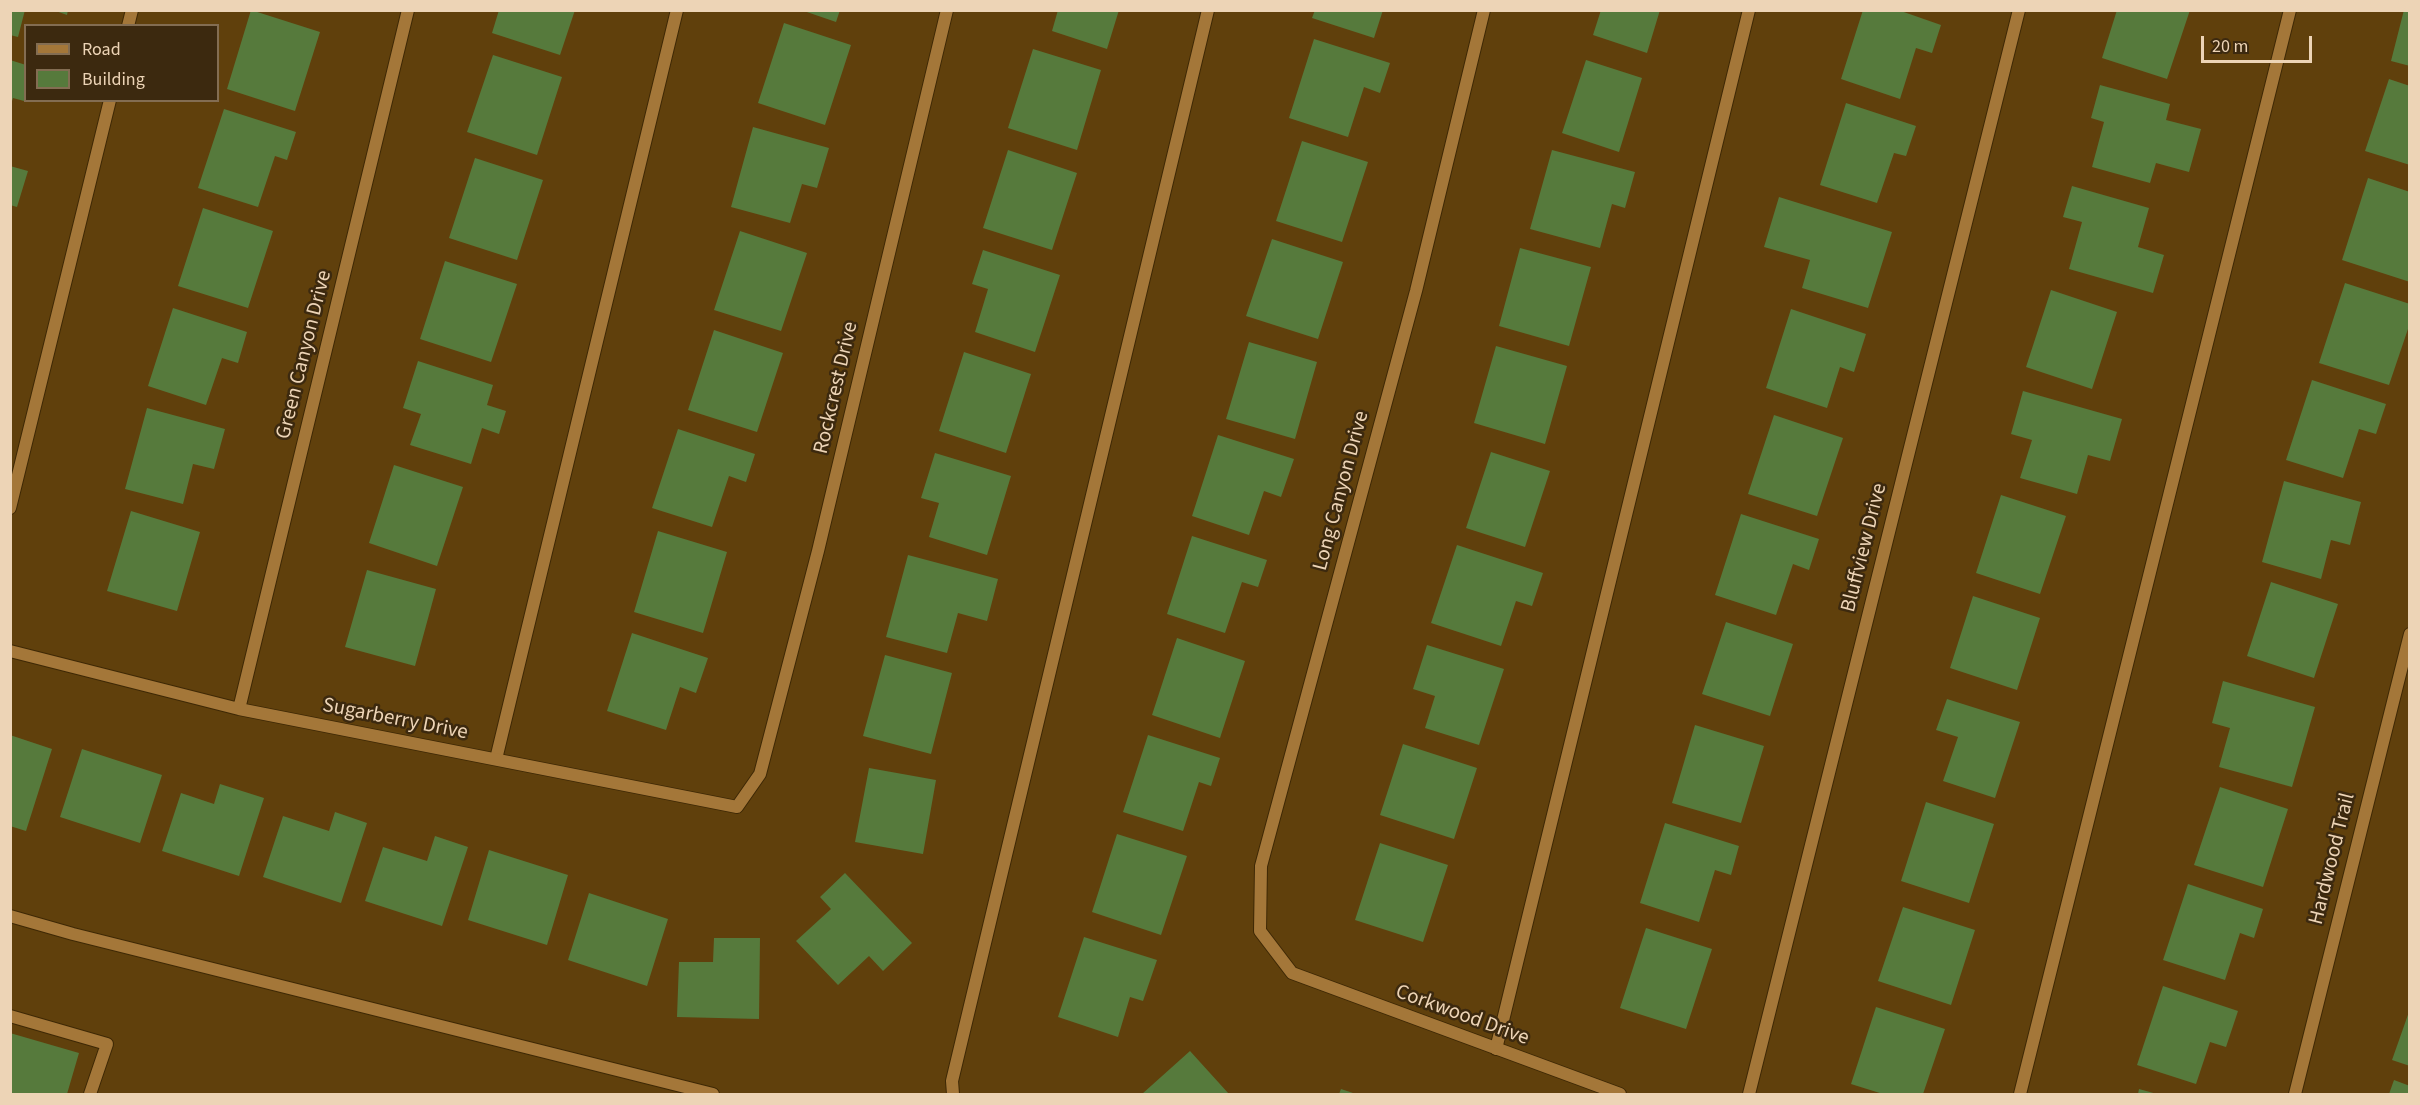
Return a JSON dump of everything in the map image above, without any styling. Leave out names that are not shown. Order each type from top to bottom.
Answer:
[{"type":"street","name":"Green Canyon Drive","points":[[239,709],[408,10]]},
{"type":"street","points":[[496,759],[676,10]]},
{"type":"street","name":"Rockcrest Drive","points":[[759,774],[818,551],[947,10]]},
{"type":"street","points":[[953,1095],[952,1081],[1208,10]]},
{"type":"street","name":"Long Canyon Drive","points":[[1292,973],[1260,931],[1261,866],[1416,291],[1484,10]]},
{"type":"street","points":[[1496,1049],[1749,10]]},
{"type":"street","name":"Bluffview Drive","points":[[1749,1095],[2019,10]]},
{"type":"street","points":[[2020,1095],[2290,10]]},
{"type":"street","points":[[10,508],[110,102]]},
{"type":"street","name":"Hardwood Trail","points":[[2295,1095],[2409,634]]},
{"type":"street","name":"Sugarberry Drive","points":[[10,651],[239,709],[736,807],[759,774]]},
{"type":"street","points":[[10,916],[73,934],[713,1095]]},
{"type":"street","name":"Corkwood Drive","points":[[1292,973],[1620,1095]]},
{"type":"street","points":[[10,1016],[107,1044],[90,1095]]},
{"type":"building","points":[[10,10],[25,10],[18,37],[10,35]]},
{"type":"building","points":[[53,10],[68,10],[67,15]]},
{"type":"building","points":[[251,10],[320,32],[295,111],[227,89]]},
{"type":"building","points":[[499,10],[575,10],[560,55],[492,33]]},
{"type":"building","points":[[801,10],[840,10],[836,22]]},
{"type":"building","points":[[1058,10],[1119,10],[1107,49],[1052,31]]},
{"type":"building","points":[[1315,10],[1383,10],[1374,38],[1312,18]]},
{"type":"building","points":[[1601,10],[1660,10],[1647,53],[1593,35]]},
{"type":"building","points":[[1863,10],[1898,10],[1941,25],[1932,53],[1916,48],[1900,99],[1841,79]]},
{"type":"building","points":[[2117,10],[2190,10],[2167,79],[2102,58]]},
{"type":"building","points":[[2404,10],[2410,10],[2410,66],[2391,61]]},
{"type":"building","points":[[784,23],[851,45],[825,125],[758,103]]},
{"type":"building","points":[[1314,39],[1390,63],[1380,93],[1364,87],[1348,137],[1289,118]]},
{"type":"building","points":[[1033,49],[1101,70],[1077,150],[1008,128]]},
{"type":"building","points":[[493,55],[562,77],[537,155],[467,132]]},
{"type":"building","points":[[10,60],[24,64],[24,101],[13,98],[11,104]]},
{"type":"building","points":[[1586,60],[1642,78],[1619,152],[1562,133]]},
{"type":"building","points":[[2389,79],[2410,86],[2410,165],[2365,151]]},
{"type":"building","points":[[2100,85],[2170,104],[2166,120],[2201,129],[2189,172],[2156,163],[2150,183],[2092,167],[2104,122],[2091,118]]},
{"type":"building","points":[[1846,103],[1916,126],[1906,156],[1894,153],[1877,203],[1820,185]]},
{"type":"building","points":[[224,109],[296,132],[287,160],[275,156],[258,207],[198,188]]},
{"type":"building","points":[[753,127],[829,148],[817,188],[802,184],[790,223],[731,207]]},
{"type":"building","points":[[1302,141],[1368,162],[1342,242],[1276,221]]},
{"type":"building","points":[[1008,150],[1077,173],[1052,250],[983,228]]},
{"type":"building","points":[[1552,150],[1635,172],[1625,208],[1612,204],[1600,248],[1530,229]]},
{"type":"building","points":[[475,158],[543,180],[517,260],[449,238]]},
{"type":"building","points":[[10,166],[28,171],[17,207],[10,205]]},
{"type":"building","points":[[2368,178],[2410,192],[2410,282],[2342,260]]},
{"type":"building","points":[[2072,186],[2149,208],[2138,247],[2164,255],[2153,293],[2069,269],[2082,222],[2063,217]]},
{"type":"building","points":[[1779,197],[1892,232],[1868,308],[1802,288],[1810,260],[1764,247]]},
{"type":"building","points":[[203,208],[273,231],[248,308],[178,286]]},
{"type":"building","points":[[740,231],[807,253],[781,331],[714,310]]},
{"type":"building","points":[[1272,239],[1343,262],[1318,339],[1246,316]]},
{"type":"building","points":[[1520,248],[1591,267],[1569,346],[1499,326]]},
{"type":"building","points":[[983,250],[1060,275],[1035,352],[975,332],[988,289],[972,284]]},
{"type":"building","points":[[445,261],[517,284],[491,362],[420,339]]},
{"type":"building","points":[[2345,283],[2410,304],[2410,323],[2389,385],[2319,363]]},
{"type":"building","points":[[2051,290],[2117,312],[2092,389],[2026,367]]},
{"type":"building","points":[[173,308],[247,332],[238,363],[222,358],[206,405],[148,386]]},
{"type":"building","points":[[1791,309],[1866,334],[1854,372],[1840,367],[1827,408],[1766,388]]},
{"type":"building","points":[[714,330],[783,353],[757,432],[688,410]]},
{"type":"building","points":[[1249,342],[1317,362],[1295,439],[1226,419]]},
{"type":"building","points":[[1496,346],[1567,366],[1545,444],[1474,423]]},
{"type":"building","points":[[964,352],[1031,374],[1006,453],[939,431]]},
{"type":"building","points":[[418,361],[493,385],[487,405],[506,411],[499,434],[482,428],[471,464],[410,445],[421,414],[403,408]]},
{"type":"building","points":[[2312,380],[2386,404],[2376,434],[2359,429],[2343,478],[2286,460]]},
{"type":"building","points":[[2023,391],[2122,419],[2110,461],[2088,455],[2077,494],[2020,478],[2032,440],[2011,434]]},
{"type":"building","points":[[147,408],[225,429],[214,469],[193,464],[183,504],[125,489]]},
{"type":"building","points":[[1774,415],[1843,438],[1817,516],[1748,494]]},
{"type":"building","points":[[678,429],[755,454],[746,482],[729,476],[712,527],[652,508]]},
{"type":"building","points":[[1218,435],[1294,459],[1281,497],[1264,491],[1249,535],[1192,516]]},
{"type":"building","points":[[1491,452],[1550,471],[1525,547],[1466,528]]},
{"type":"building","points":[[935,453],[1011,476],[987,555],[929,537],[939,503],[921,498]]},
{"type":"building","points":[[394,465],[463,487],[437,566],[369,543]]},
{"type":"building","points":[[2284,481],[2361,502],[2350,545],[2331,540],[2321,579],[2262,562]]},
{"type":"building","points":[[2001,495],[2066,516],[2040,594],[1976,573]]},
{"type":"building","points":[[131,511],[200,532],[177,611],[107,591]]},
{"type":"building","points":[[1741,514],[1819,539],[1809,570],[1793,564],[1776,615],[1715,595]]},
{"type":"building","points":[[658,531],[727,552],[703,633],[634,612]]},
{"type":"building","points":[[1192,536],[1267,560],[1258,587],[1242,582],[1225,633],[1167,614]]},
{"type":"building","points":[[1457,545],[1543,573],[1532,606],[1516,601],[1501,646],[1431,623]]},
{"type":"building","points":[[908,555],[998,579],[987,621],[958,613],[947,653],[886,637]]},
{"type":"building","points":[[367,570],[436,589],[415,666],[345,647]]},
{"type":"building","points":[[2271,582],[2338,604],[2314,678],[2247,656]]},
{"type":"building","points":[[1973,596],[2040,618],[2017,690],[1950,668]]},
{"type":"building","points":[[1726,622],[1793,644],[1770,716],[1702,694]]},
{"type":"building","points":[[632,633],[708,658],[696,693],[680,687],[666,730],[607,711]]},
{"type":"building","points":[[1177,638],[1245,661],[1220,738],[1152,715]]},
{"type":"building","points":[[1427,645],[1504,669],[1479,745],[1425,728],[1435,696],[1413,689]]},
{"type":"building","points":[[885,655],[952,673],[931,754],[863,736]]},
{"type":"building","points":[[2223,681],[2315,707],[2292,787],[2219,767],[2230,728],[2212,723]]},
{"type":"building","points":[[1947,699],[2020,722],[1995,798],[1943,781],[1958,737],[1936,730]]},
{"type":"building","points":[[1695,725],[1764,746],[1741,823],[1672,803]]},
{"type":"building","points":[[10,735],[52,749],[26,831],[10,826]]},
{"type":"building","points":[[1148,735],[1220,758],[1211,786],[1199,782],[1183,831],[1123,812]]},
{"type":"building","points":[[1403,744],[1477,768],[1454,839],[1380,815]]},
{"type":"building","points":[[82,749],[162,775],[140,843],[60,817]]},
{"type":"building","points":[[869,768],[936,780],[923,854],[855,842]]},
{"type":"building","points":[[220,784],[264,798],[239,876],[162,851],[181,793],[214,804]]},
{"type":"building","points":[[2220,787],[2288,809],[2263,887],[2194,865]]},
{"type":"building","points":[[1926,802],[1994,824],[1969,903],[1901,881]]},
{"type":"building","points":[[335,812],[367,823],[341,903],[263,877],[283,816],[329,831]]},
{"type":"building","points":[[1665,823],[1739,846],[1731,875],[1715,870],[1699,922],[1640,903]]},
{"type":"building","points":[[1117,834],[1187,856],[1161,935],[1092,912]]},
{"type":"building","points":[[435,836],[468,847],[442,926],[365,901],[383,847],[427,861]]},
{"type":"building","points":[[1380,843],[1448,865],[1423,942],[1355,920]]},
{"type":"building","points":[[489,850],[568,875],[547,945],[468,920]]},
{"type":"building","points":[[845,873],[912,943],[883,971],[869,956],[838,985],[796,941],[831,909],[820,897]]},
{"type":"building","points":[[2188,884],[2263,909],[2254,938],[2240,933],[2225,980],[2163,960]]},
{"type":"building","points":[[589,893],[668,919],[647,986],[568,960]]},
{"type":"building","points":[[1903,907],[1975,930],[1951,1005],[1878,981]]},
{"type":"building","points":[[1646,928],[1712,949],[1686,1029],[1620,1008]]},
{"type":"building","points":[[1084,937],[1157,960],[1143,1001],[1130,997],[1118,1037],[1058,1017]]},
{"type":"building","points":[[714,938],[760,938],[759,1019],[677,1017],[679,962],[713,962]]},
{"type":"building","points":[[2163,986],[2238,1011],[2226,1047],[2210,1042],[2196,1084],[2137,1065]]},
{"type":"building","points":[[1876,1007],[1945,1029],[1923,1094],[1883,1094],[1851,1084]]},
{"type":"building","points":[[2410,1009],[2410,1066],[2392,1060]]},
{"type":"building","points":[[10,1033],[79,1053],[67,1094],[10,1094]]},
{"type":"building","points":[[1190,1051],[1229,1094],[1142,1094]]},
{"type":"building","points":[[2394,1080],[2410,1086],[2410,1094],[2389,1094]]},
{"type":"building","points":[[1341,1089],[1356,1094],[1339,1094]]},
{"type":"building","points":[[2139,1089],[2157,1094],[2138,1094]]}]
